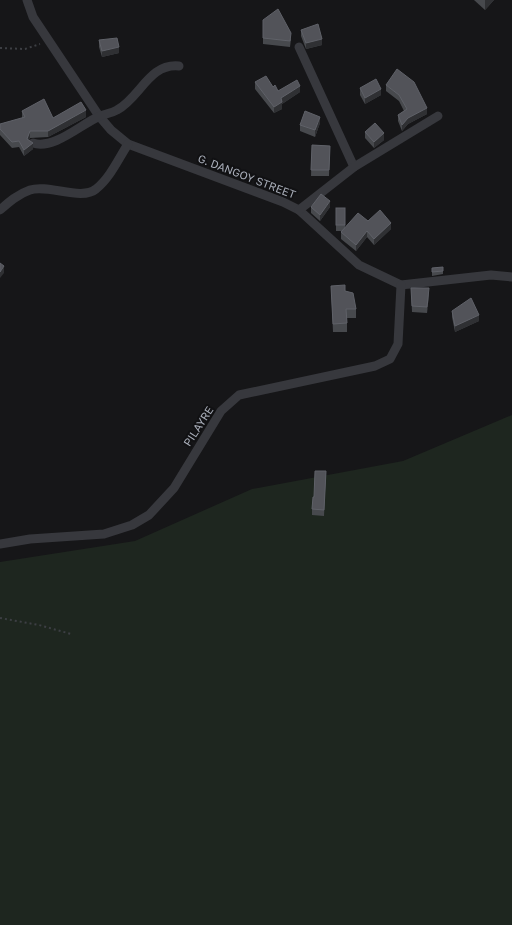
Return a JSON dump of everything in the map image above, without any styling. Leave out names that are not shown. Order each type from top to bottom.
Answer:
[{"type":"street","name":"G. DANGOY STREET","points":[[27,0],[33,17],[99,116],[111,130],[128,144],[283,202],[299,210],[359,266],[401,286]]},
{"type":"street","points":[[300,47],[354,166]]},
{"type":"street","points":[[33,143],[39,145],[58,139],[99,116],[118,110],[155,73],[168,65],[179,66]]},
{"type":"street","points":[[299,210],[354,166],[438,116]]},
{"type":"street","points":[[0,210],[14,198],[32,189],[85,193],[96,190],[128,144]]},
{"type":"street","points":[[401,286],[491,275],[512,277]]},
{"type":"street","name":"PILAYRE","points":[[0,544],[30,539],[104,534],[132,525],[149,516],[174,488],[221,411],[239,396],[375,366],[390,359],[398,344],[401,286]]},
{"type":"path","points":[[0,48],[25,49],[48,41]]},
{"type":"path","points":[[0,618],[39,625],[71,634]]},
{"type":"shaded area","points":[[512,415],[512,925],[0,925],[0,562],[135,541],[252,489],[403,461]]},
{"type":"building","points":[[278,9],[291,33],[290,41],[263,38],[263,20]]},
{"type":"building","points":[[318,24],[322,39],[306,43],[301,30]]},
{"type":"building","points":[[117,38],[119,47],[102,51],[99,40]]},
{"type":"building","points":[[397,69],[414,82],[427,108],[408,118],[402,125],[398,115],[407,109],[399,95],[386,85]]},
{"type":"building","points":[[266,76],[273,87],[275,85],[278,91],[297,80],[300,86],[281,98],[282,102],[274,107],[255,82]]},
{"type":"building","points":[[376,79],[381,89],[365,98],[360,88]]},
{"type":"building","points":[[44,99],[53,118],[81,102],[86,110],[48,131],[30,131],[27,139],[33,143],[24,150],[19,141],[12,142],[0,129],[0,124],[25,117],[22,111]]},
{"type":"building","points":[[305,111],[320,117],[315,130],[300,125]]},
{"type":"building","points":[[375,123],[384,133],[374,142],[365,132]]},
{"type":"building","points":[[312,145],[330,146],[329,170],[311,170]]},
{"type":"building","points":[[321,194],[330,201],[320,215],[311,207]]},
{"type":"building","points":[[336,208],[345,208],[345,225],[336,225]]},
{"type":"building","points":[[380,210],[391,223],[374,239],[367,231],[356,245],[341,232],[358,213],[368,221]]},
{"type":"building","points":[[0,263],[4,266],[0,272]]},
{"type":"building","points":[[443,267],[443,271],[432,272],[432,268]]},
{"type":"building","points":[[345,285],[345,291],[353,293],[356,309],[346,309],[347,323],[333,324],[331,286]]},
{"type":"building","points":[[411,288],[429,288],[427,307],[412,306]]},
{"type":"building","points":[[471,298],[479,315],[455,326],[452,311]]},
{"type":"building","points":[[315,471],[326,471],[324,510],[312,509]]}]
